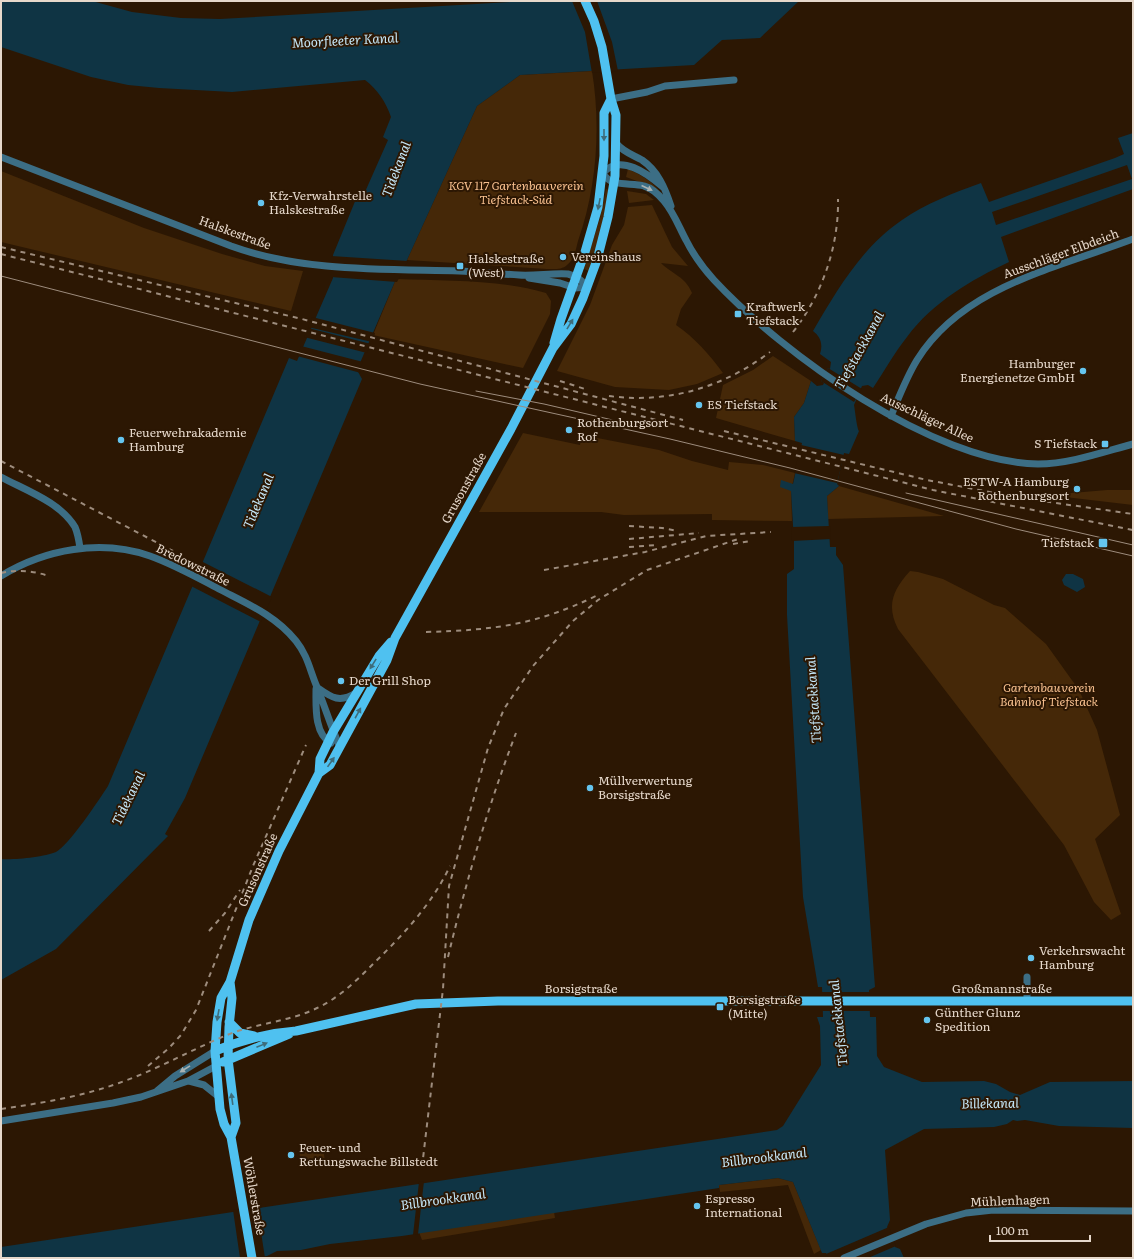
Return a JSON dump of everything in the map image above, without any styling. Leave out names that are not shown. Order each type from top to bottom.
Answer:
[{"type":"main road","name":"Grusonstraße","points":[[318,773],[330,765],[340,747],[387,660],[395,638],[511,429],[553,348],[571,324],[587,287],[605,234],[614,182],[616,165],[616,111],[611,99],[610,86],[598,32],[585,1]]},
{"type":"main road","name":"Grusonstraße","points":[[553,348],[560,319],[573,287],[598,207],[603,173],[604,113],[611,99]]},
{"type":"main road","name":"Grusonstraße","points":[[215,1051],[220,1002],[230,982],[249,920],[257,901],[279,851],[318,773],[320,759],[333,732],[379,656],[395,638]]},
{"type":"main road","name":"Grusonstraße","points":[[228,1059],[229,1022],[232,998],[230,982]]},
{"type":"main road","name":"Großmannstraße","points":[[870,1001],[1133,1000]]},
{"type":"main road","name":"Borsigstraße","points":[[215,1051],[257,1037],[279,1032],[296,1031],[425,1003],[498,1001],[870,1001]]},
{"type":"main road","points":[[229,1022],[240,1033],[257,1037]]},
{"type":"main road","name":"Borsigstraße","points":[[216,1066],[228,1059],[296,1031]]},
{"type":"main road","name":"Wöhlerstraße","points":[[215,1051],[219,1097],[224,1124],[231,1137],[243,1197],[252,1258]]},
{"type":"main road","name":"Wöhlerstraße","points":[[228,1059],[236,1123],[231,1137]]},
{"type":"street","points":[[611,99],[647,92],[665,86],[734,80]]},
{"type":"street","name":"Ausschläger Allee","points":[[616,143],[622,149],[656,172],[689,245],[713,280],[780,342],[824,375],[891,416],[963,449],[999,459],[1028,463],[1044,464],[1063,462],[1133,444]]},
{"type":"street","name":"Halskestraße","points":[[1,157],[247,252],[288,261],[406,270],[459,271],[521,275],[567,274],[576,277]]},
{"type":"street","points":[[614,182],[608,180],[603,173],[616,165],[625,165],[636,169],[663,187]]},
{"type":"street","name":"Ausschläger Allee","points":[[614,182],[646,186],[656,193],[672,210]]},
{"type":"street","name":"Ausschläger Elbdeich","points":[[891,416],[909,373],[925,349],[954,318],[972,305],[1022,279],[1133,240]]},
{"type":"street","name":"Halskestraße","points":[[521,275],[539,280],[560,282],[573,287],[587,287]]},
{"type":"street","points":[[576,277],[587,287]]},
{"type":"street","points":[[1,477],[46,501],[60,511],[75,528],[80,548]]},
{"type":"street","name":"Bredowstraße","points":[[1,576],[28,562],[80,548],[97,547],[128,550],[150,556],[189,574],[271,617],[284,628],[306,655],[316,686],[324,702],[333,732],[340,747]]},
{"type":"street","points":[[316,686],[336,699],[346,698],[356,693]]},
{"type":"street","name":"Bredowstraße","points":[[316,686],[316,704],[320,727],[323,737],[329,741]]},
{"type":"street","points":[[329,741],[340,747]]},
{"type":"street","points":[[1027,977],[1027,1001]]},
{"type":"street","points":[[156,1091],[175,1076],[215,1051]]},
{"type":"street","points":[[1,1121],[141,1097],[188,1081],[216,1066]]},
{"type":"street","points":[[188,1081],[204,1085],[219,1097]]},
{"type":"street","name":"Mühlenhagen","points":[[844,1258],[938,1220],[980,1211],[1133,1211]]},
{"type":"green space","name":"KGV 117 Gartenbauverein Tiefstack-Süd","points":[[592,71],[596,113],[596,156],[584,220],[574,254],[569,263],[565,267],[547,269],[407,260],[477,106],[520,75]]},
{"type":"green space","points":[[628,169],[646,179],[661,193],[653,187],[626,177]]},
{"type":"green space","points":[[1,171],[144,228],[222,254],[265,266],[303,271],[291,311],[1,242]]},
{"type":"green space","points":[[606,189],[609,190],[600,235],[589,271],[584,269],[600,218]]},
{"type":"green space","points":[[627,191],[646,194],[654,200],[629,203]]},
{"type":"green space","points":[[652,205],[672,247],[688,266],[661,263],[682,279],[692,293],[681,309],[676,325],[701,347],[723,373],[697,384],[669,390],[615,387],[557,371],[590,305],[612,245],[624,225],[628,207]]},
{"type":"green space","points":[[396,279],[490,283],[528,288],[546,293],[551,301],[550,314],[523,368],[373,335]]},
{"type":"green space","points":[[773,356],[811,381],[804,403],[794,417],[795,441],[716,418],[723,385],[753,370]]},
{"type":"green space","points":[[523,433],[580,445],[582,435],[659,450],[692,461],[728,470],[729,462],[763,465],[795,473],[791,491],[792,521],[712,520],[712,514],[624,515],[601,512],[479,512]]},
{"type":"green space","points":[[839,486],[944,516],[828,519],[827,496]]},
{"type":"green space","points":[[1107,490],[1133,490],[1133,505],[1048,495]]},
{"type":"green space","name":"Gartenbauverein Bahnhof Tiefstack","points":[[910,571],[943,579],[994,605],[1005,608],[1046,644],[1079,690],[1097,730],[1120,815],[1095,839],[1121,914],[1111,920],[1094,902],[1064,845],[898,629],[892,612],[893,598],[899,585]]},
{"type":"green space","points":[[323,1146],[325,1162],[301,1165],[299,1149]]},
{"type":"green space","points":[[778,1178],[793,1182],[821,1250],[814,1254],[788,1185],[720,1192],[719,1185]]},
{"type":"green space","points":[[554,1212],[555,1218],[422,1240],[419,1232]]},
{"type":"water","points":[[1,1],[92,1],[132,12],[181,18],[220,19],[525,1],[799,1],[760,38],[722,40],[694,65],[520,75],[477,106],[407,260],[396,279],[357,370],[362,379],[185,798],[165,834],[168,836],[56,949],[1,980],[1,859],[29,858],[56,852],[62,848],[76,832],[108,786],[289,358],[297,361],[333,278],[333,255],[356,199],[361,201],[388,140],[383,137],[391,117],[381,96],[365,80],[232,92],[128,85],[91,77],[1,47]]},
{"type":"water","points":[[1133,133],[1133,189],[1001,237],[1009,262],[967,284],[929,313],[917,324],[907,337],[873,388],[868,385],[862,386],[854,405],[859,431],[849,454],[844,453],[837,484],[839,486],[827,496],[830,547],[836,547],[836,555],[843,565],[875,987],[869,990],[870,1017],[876,1017],[877,1056],[884,1067],[922,1082],[984,1081],[996,1084],[1010,1092],[1020,1095],[1050,1082],[1133,1081],[1133,1128],[1059,1126],[1025,1120],[1013,1120],[1007,1124],[994,1127],[924,1129],[885,1150],[890,1220],[887,1227],[895,1247],[900,1249],[904,1258],[829,1258],[826,1253],[822,1253],[793,1182],[778,1178],[719,1185],[719,1188],[402,1236],[330,1244],[301,1250],[277,1251],[267,1256],[254,1258],[1,1258],[1,1247],[777,1130],[783,1126],[821,1065],[820,1026],[817,1017],[823,1017],[822,987],[818,987],[803,897],[787,615],[787,574],[794,569],[791,491],[780,487],[781,480],[793,484],[802,443],[795,441],[794,417],[804,403],[811,381],[817,386],[823,385],[824,383],[821,381],[828,368],[830,369],[831,362],[820,354],[821,341],[813,331],[841,285],[863,256],[888,231],[911,214],[940,199],[981,183],[989,202],[1115,158],[1124,154],[1118,138]],"holes":[[[1127,165],[1132,179],[996,225],[992,212]]]},
{"type":"water","points":[[1066,574],[1073,574],[1083,579],[1085,587],[1077,592],[1064,585],[1062,580]]},
{"type":"pier","points":[[572,1],[597,1],[612,42],[618,71],[592,73],[585,32]]},
{"type":"pier","points":[[331,256],[408,261],[397,282],[331,277]]},
{"type":"pier","points":[[312,317],[375,333],[374,338],[372,342],[308,327]]},
{"type":"pier","points":[[308,328],[371,344],[367,353],[304,337]]},
{"type":"pier","points":[[301,346],[363,362],[359,370],[361,373],[297,356]]},
{"type":"pier","points":[[828,368],[862,389],[854,402],[821,381]]},
{"type":"pier","points":[[801,445],[844,455],[837,483],[794,473]]},
{"type":"pier","points":[[830,526],[831,539],[792,541],[791,527]]},
{"type":"pier","points":[[201,561],[272,597],[261,622],[191,586]]},
{"type":"pier","points":[[822,992],[870,992],[870,1011],[822,1011]]},
{"type":"pier","points":[[424,1181],[418,1234],[413,1235],[419,1182]]},
{"type":"pier","points":[[257,1206],[265,1258],[240,1258],[233,1210]]},
{"type":"pier","points":[[889,1227],[896,1246],[868,1258],[828,1258],[826,1254]]},
{"type":"tram line","points":[[1,276],[420,384],[670,439],[790,468],[1016,529],[1133,556]]},
{"type":"tram line","points":[[476,391],[544,404],[617,421]]},
{"type":"tram line","points":[[906,493],[1133,545]]},
{"type":"railway","points":[[793,332],[812,302],[827,269],[832,252],[838,217],[838,199]]},
{"type":"railway","points":[[1,247],[302,319],[683,420]]},
{"type":"railway","points":[[1,254],[933,490],[1133,530]]},
{"type":"railway","points":[[609,396],[631,398],[653,397],[674,395],[694,390],[734,375],[770,352]]},
{"type":"railway","points":[[560,381],[585,389]]},
{"type":"railway","points":[[724,431],[927,480],[1021,498],[1133,514]]},
{"type":"railway","points":[[1,461],[173,551]]},
{"type":"railway","points":[[629,526],[662,528],[678,531]]},
{"type":"railway","points":[[544,570],[645,552],[706,536],[771,532]]},
{"type":"railway","points":[[629,539],[699,533]]},
{"type":"railway","points":[[422,1167],[443,989],[449,886],[488,748],[504,709],[533,666],[573,621],[598,600],[647,570],[741,538]]},
{"type":"railway","points":[[733,544],[750,541]]},
{"type":"railway","points":[[629,547],[657,545]]},
{"type":"railway","points":[[1,573],[25,571],[49,576]]},
{"type":"railway","points":[[426,632],[473,630],[515,624],[555,613],[598,595]]},
{"type":"railway","points":[[448,957],[478,844],[516,733]]},
{"type":"railway","points":[[148,1066],[169,1048],[181,1035],[196,1010],[253,866],[306,745]]},
{"type":"railway","points":[[1,1109],[60,1099],[104,1088],[146,1072],[227,1035],[284,1020],[306,1013],[325,1004],[354,982],[406,930],[435,893],[450,866]]},
{"type":"railway","points":[[209,931],[225,913],[240,890]]},
{"type":"place","name":"Kfz-Verwahrstelle Halskestraße","points":[[261,203]]},
{"type":"place","name":"Vereinshaus","points":[[563,257]]},
{"type":"place","name":"Halskestraße (West)","points":[[460,266]]},
{"type":"place","name":"Kraftwerk Tiefstack","points":[[738,314]]},
{"type":"place","name":"Hamburger Energienetze GmbH","points":[[1083,371]]},
{"type":"place","name":"ES Tiefstack","points":[[699,405]]},
{"type":"place","name":"Rothenburgsort Rof","points":[[569,430]]},
{"type":"place","name":"Feuerwehrakademie Hamburg","points":[[121,440]]},
{"type":"place","name":"S Tiefstack","points":[[1105,444]]},
{"type":"place","name":"ESTW-A Hamburg Rothenburgsort","points":[[1077,489]]},
{"type":"place","name":"Tiefstack","points":[[1103,543]]},
{"type":"place","name":"Der Grill Shop","points":[[341,681]]},
{"type":"place","name":"Müllverwertung Borsigstraße","points":[[590,788]]},
{"type":"place","name":"Verkehrswacht Hamburg","points":[[1031,958]]},
{"type":"place","name":"Borsigstraße (Mitte)","points":[[720,1007]]},
{"type":"place","name":"Günther Glunz Spedition","points":[[927,1020]]},
{"type":"place","name":"Feuer- und Rettungswache Billstedt","points":[[291,1155]]},
{"type":"place","name":"Espresso International","points":[[697,1206]]},
{"type":"water label","name":"Moorfleeter Kanal","points":[[345,40]]},
{"type":"water label","name":"Tidekanal","points":[[396,169]]},
{"type":"water label","name":"Tiefstackkanal","points":[[859,350]]},
{"type":"water label","name":"Tidekanal","points":[[258,501]]},
{"type":"water label","name":"Tiefstackkanal","points":[[813,700]]},
{"type":"water label","name":"Tidekanal","points":[[128,798]]},
{"type":"water label","name":"Tiefstackkanal","points":[[838,1023]]},
{"type":"water label","name":"Billekanal","points":[[990,1103]]},
{"type":"water label","name":"Billbrookkanal","points":[[764,1157]]},
{"type":"water label","name":"Billbrookkanal","points":[[443,1199]]}]
